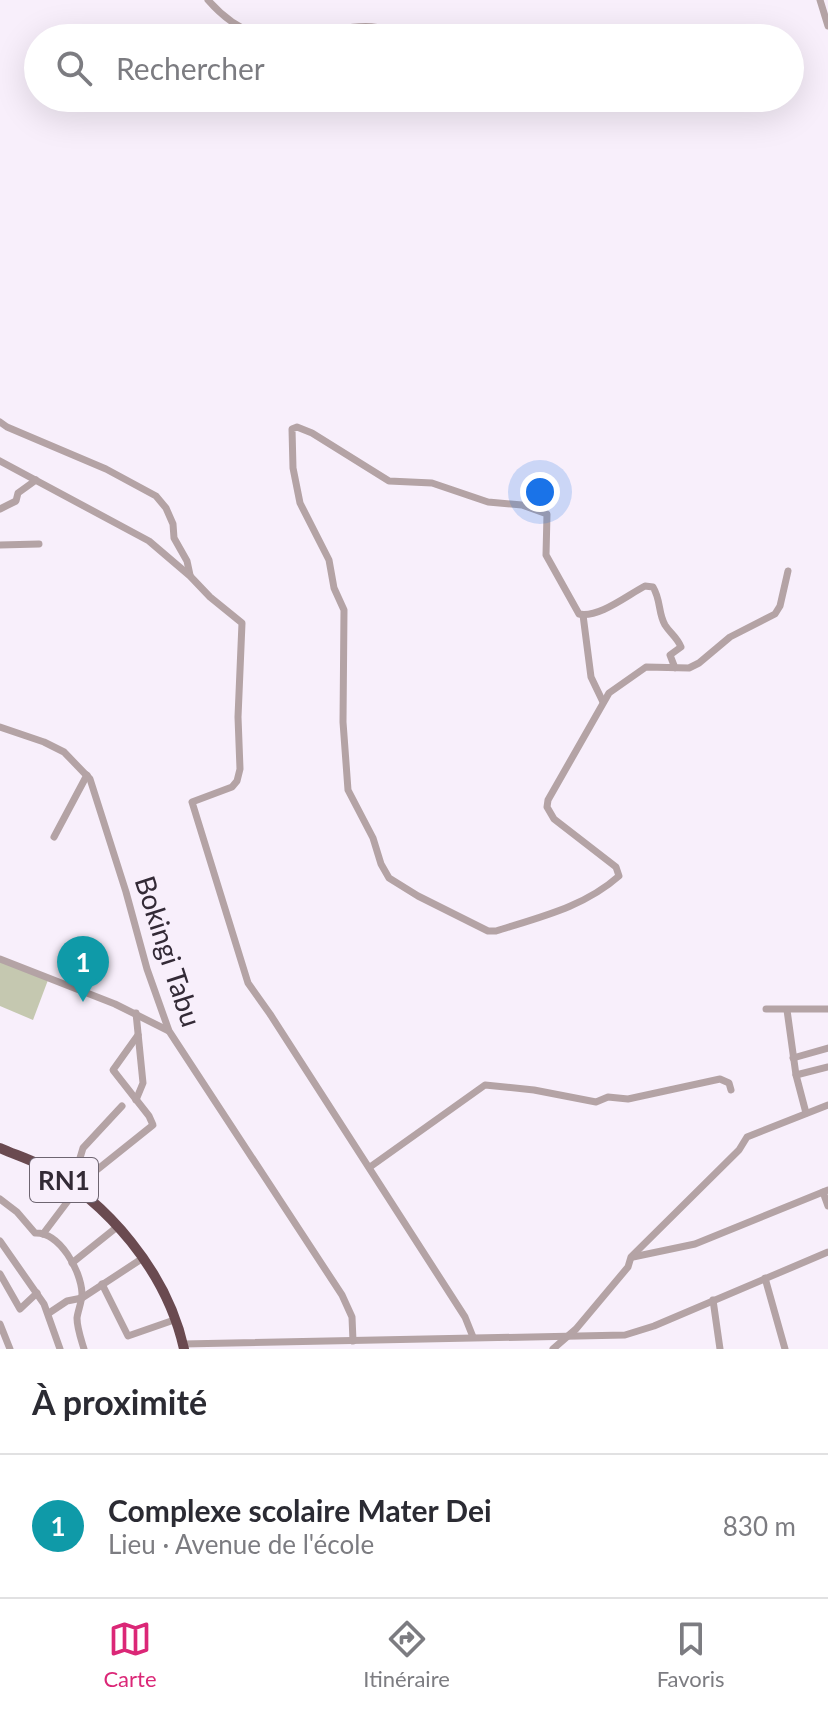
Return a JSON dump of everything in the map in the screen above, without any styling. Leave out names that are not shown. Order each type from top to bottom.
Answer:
[{"type":"highway","name":"RN1","points":[[0,1148],[37,1163],[81,1188],[97,1205],[143,1258],[174,1320],[183,1347]]},
{"type":"street","points":[[208,0],[236,24]]},
{"type":"street","points":[[820,0],[828,26]]},
{"type":"street","points":[[0,422],[106,469],[156,496],[173,524],[174,538],[187,561],[190,576]]},
{"type":"street","points":[[675,668],[670,655],[681,647],[665,624],[660,599],[653,587],[645,586],[605,610],[579,614],[546,555],[547,514],[522,505],[488,502],[432,483],[391,482],[312,433],[297,427],[292,429],[293,468],[301,504],[329,560],[334,588],[344,610],[343,722],[348,790],[389,878],[473,924],[492,931],[561,911],[609,885],[619,876],[619,870],[554,819],[547,807],[548,800],[609,693],[642,668],[675,668],[689,668],[730,637],[775,614],[780,606],[788,571]]},
{"type":"street","points":[[0,461],[149,541],[241,622],[244,629],[238,717],[240,769],[237,781],[232,787],[193,800],[192,805],[248,983],[370,1167],[465,1317],[473,1337]]},
{"type":"street","points":[[0,509],[16,501],[18,493],[36,480]]},
{"type":"street","points":[[0,545],[39,544]]},
{"type":"street","points":[[583,615],[591,677],[603,702]]},
{"type":"street","name":"Bokingi Tabu","points":[[0,727],[64,752],[87,775],[169,1031],[342,1295],[352,1317],[353,1341]]},
{"type":"street","points":[[54,837],[87,775]]},
{"type":"street","points":[[0,959],[136,1013],[169,1031]]},
{"type":"street","points":[[766,1009],[828,1009]]},
{"type":"street","points":[[787,1010],[796,1075],[806,1113]]},
{"type":"street","points":[[136,1013],[143,1083],[136,1100]]},
{"type":"street","points":[[43,1234],[93,1173],[153,1125],[152,1119],[113,1069],[138,1035]]},
{"type":"street","points":[[793,1058],[828,1048]]},
{"type":"street","points":[[796,1075],[828,1067]]},
{"type":"street","points":[[370,1167],[485,1085],[534,1090],[596,1102],[608,1097],[628,1099],[720,1079],[729,1083],[731,1090]]},
{"type":"street","points":[[553,1349],[628,1267],[631,1257],[739,1150],[747,1137],[828,1105]]},
{"type":"street","points":[[81,1188],[80,1158],[83,1148],[122,1106]]},
{"type":"street","points":[[631,1257],[695,1244],[825,1191],[828,1206]]},
{"type":"street","points":[[0,1199],[17,1212],[35,1233],[43,1234],[57,1244],[72,1263],[79,1277],[82,1298],[77,1316],[84,1349]]},
{"type":"street","points":[[72,1263],[117,1227]]},
{"type":"street","points":[[0,1241],[49,1313],[60,1349]]},
{"type":"street","points":[[183,1347],[353,1341],[366,1345],[473,1337],[625,1335],[654,1326],[828,1252]]},
{"type":"street","points":[[49,1313],[67,1301],[82,1298],[143,1258]]},
{"type":"street","points":[[0,1274],[20,1309],[37,1293]]},
{"type":"street","points":[[765,1278],[785,1349]]},
{"type":"street","points":[[102,1284],[128,1336],[174,1320]]},
{"type":"street","points":[[713,1300],[720,1349]]},
{"type":"street","points":[[0,1324],[10,1349]]},
{"type":"green space","points":[[0,961],[48,980],[33,1020],[0,1006]]},
{"type":"place","name":"Complexe scolaire Mater Dei","points":[[83,1002]]}]
